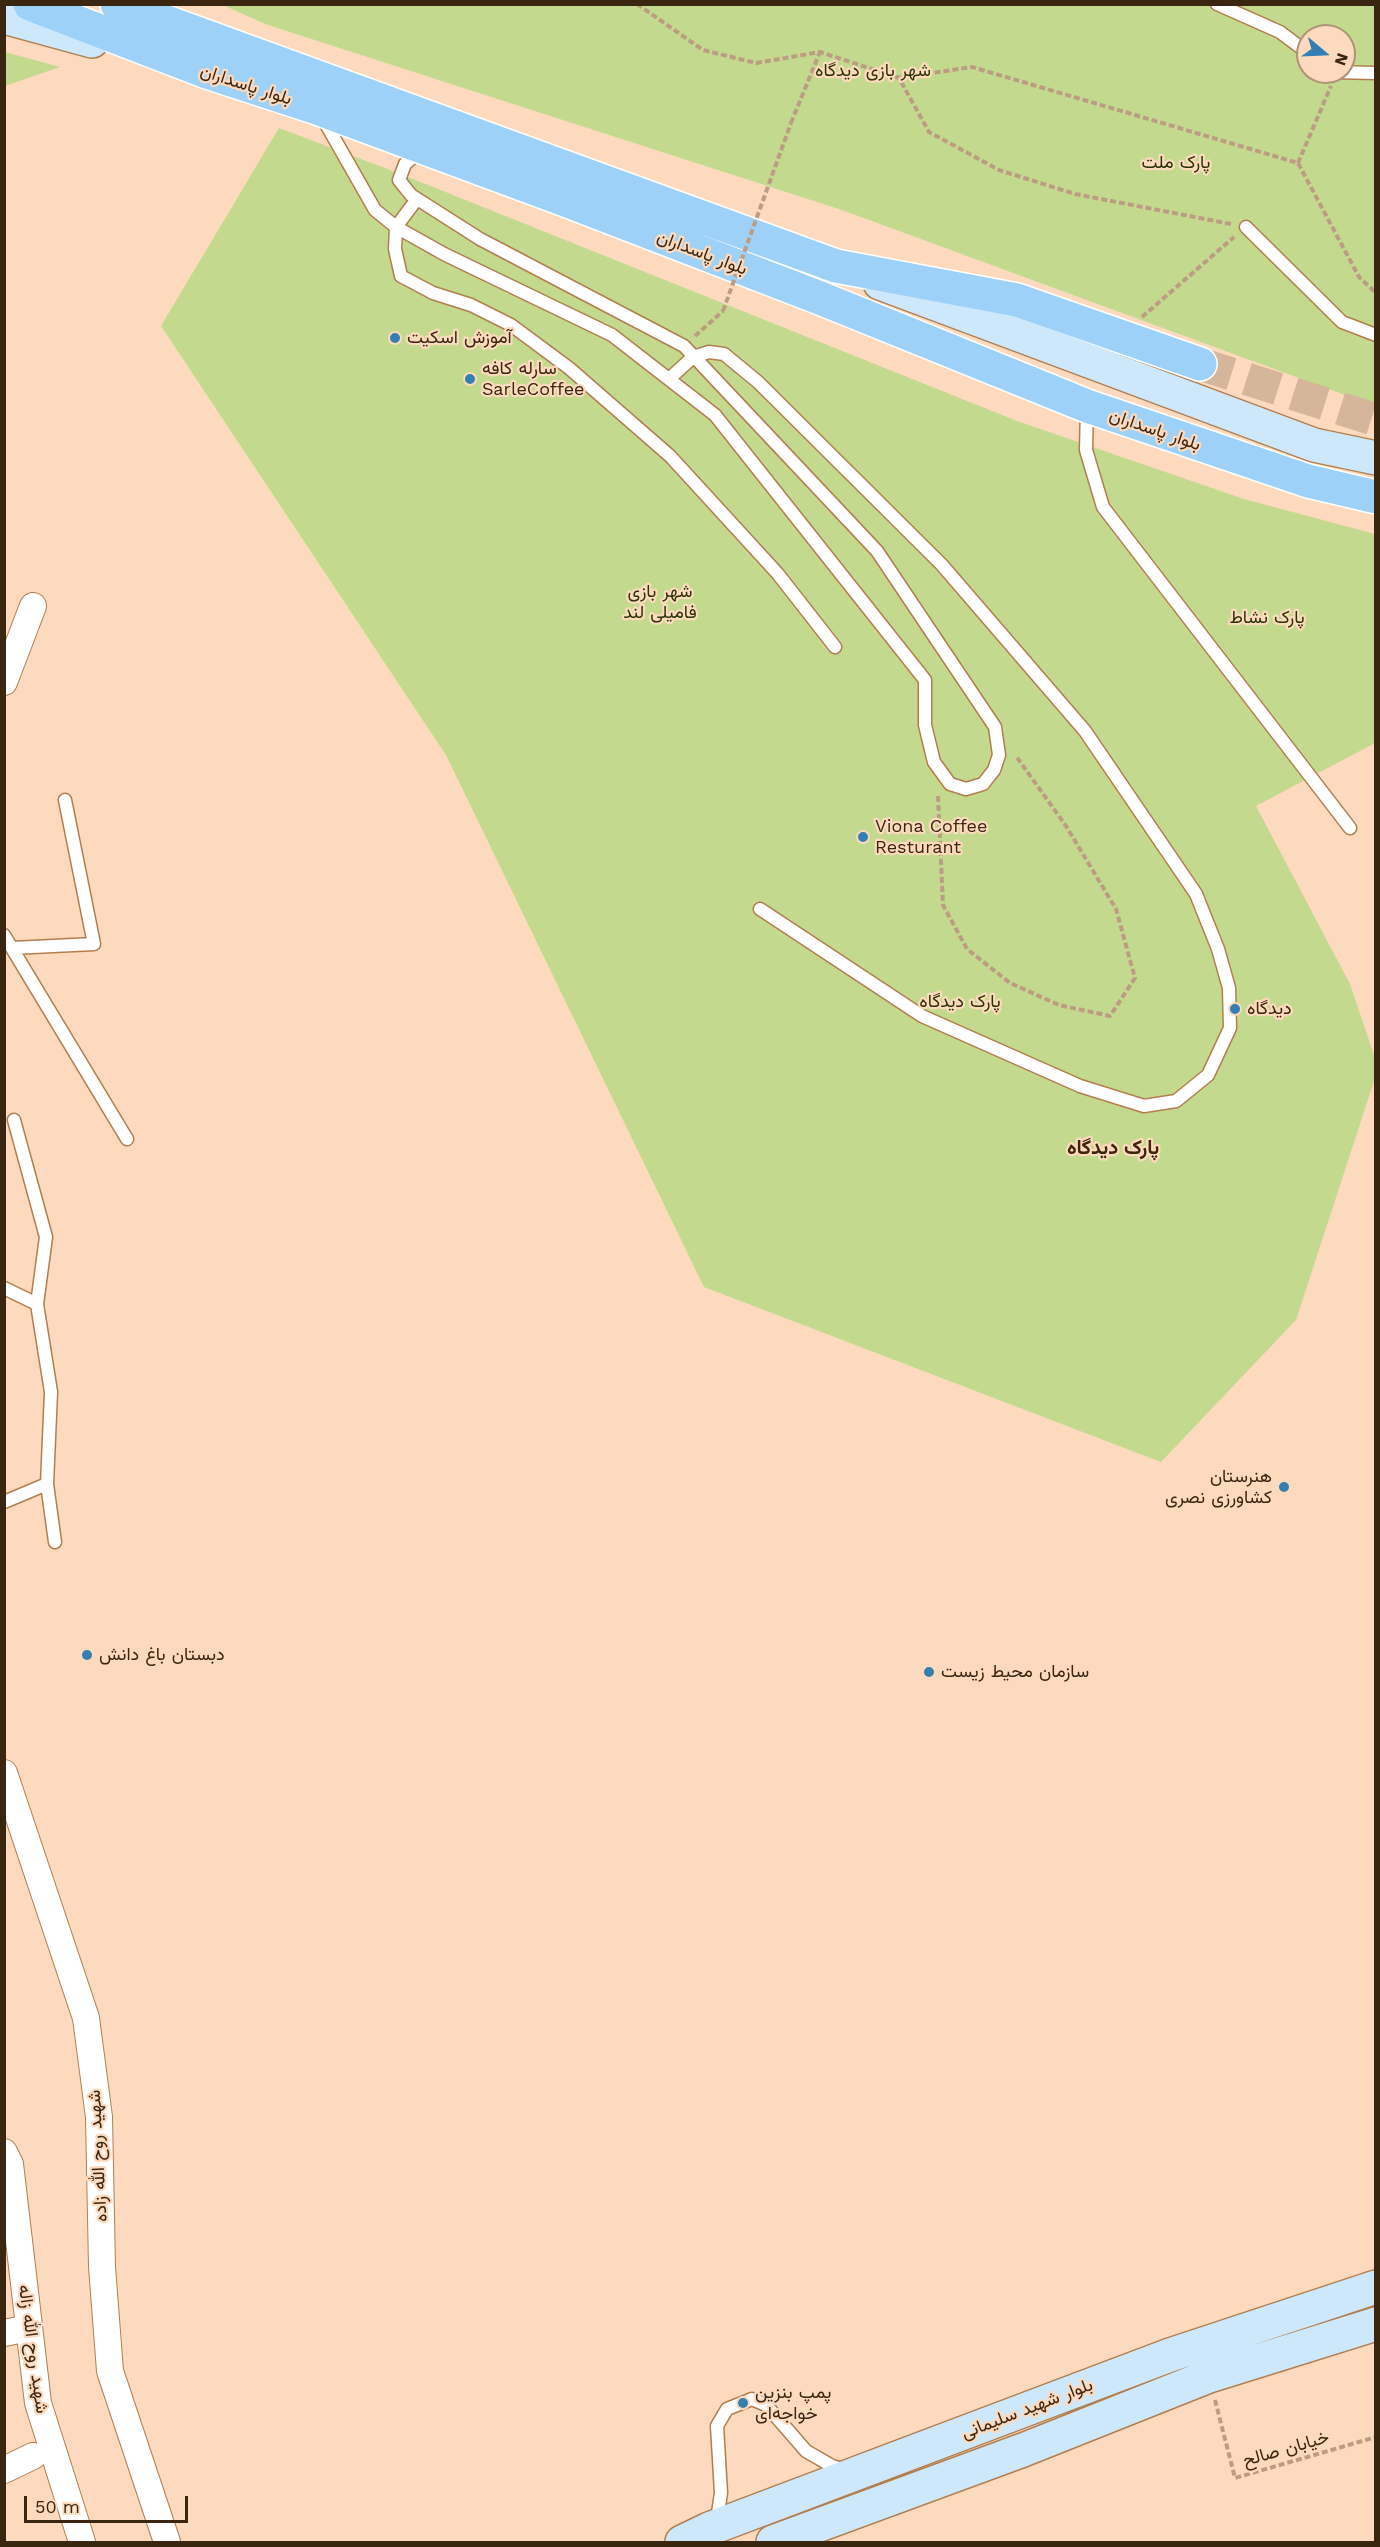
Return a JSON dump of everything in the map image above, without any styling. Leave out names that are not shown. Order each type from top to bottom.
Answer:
[{"type":"main road","name":"بلوار پاسداران","points":[[30,4],[207,72],[317,108],[820,298],[1087,406],[1308,481],[1376,497]]},
{"type":"main road","name":"بلوار پاسداران","points":[[117,4],[836,266],[1214,410],[1314,445],[1376,458]]},
{"type":"main road","points":[[145,4],[218,41]]},
{"type":"main road","points":[[4,17],[207,72]]},
{"type":"main road","points":[[836,266],[1017,300],[1200,364]]},
{"type":"main road","name":"بلوار شهید سلیمانی","points":[[695,2536],[855,2473],[1045,2404],[1170,2355],[1376,2287]]},
{"type":"main road","name":"بلوار شهید سلیمانی","points":[[773,2542],[1058,2436],[1209,2376],[1376,2324]]},
{"type":"main road","points":[[1045,2404],[1058,2436]]},
{"type":"street","points":[[4,682],[33,606]]},
{"type":"street","name":"شهید روح الله زاده","points":[[4,1773],[86,2018],[99,2117],[102,2267],[110,2371],[167,2542]]},
{"type":"street","name":"شهید روح الله زاله","points":[[4,2152],[10,2164],[11,2239],[17,2331],[82,2542]]},
{"type":"street","points":[[4,2470],[33,2456]]},
{"type":"lane","points":[[1217,4],[1280,32],[1296,44]]},
{"type":"lane","points":[[1356,73],[1376,73]]},
{"type":"lane","points":[[317,108],[375,210],[396,227],[444,254],[612,335],[716,415],[925,680],[925,725],[934,762],[950,784],[966,789],[983,784],[994,771],[999,755],[995,727],[877,552],[684,346],[480,239],[417,199],[399,180],[405,164],[424,148]]},
{"type":"lane","points":[[417,199],[396,227],[395,249],[401,276],[433,293],[471,305],[511,325],[569,368],[670,456],[778,574],[835,647]]},
{"type":"lane","points":[[1246,227],[1342,322],[1376,335]]},
{"type":"lane","points":[[669,379],[693,357],[709,352],[724,354],[758,382],[942,565],[1085,731],[1196,894],[1218,949],[1229,988],[1230,1028],[1208,1075],[1176,1101],[1144,1106],[1080,1086],[922,1016],[760,909]]},
{"type":"lane","points":[[1087,406],[1086,450],[1103,507],[1350,828]]},
{"type":"lane","points":[[12,948],[94,944],[65,800]]},
{"type":"lane","points":[[4,935],[127,1139]]},
{"type":"lane","points":[[14,1120],[46,1237],[37,1304],[51,1392],[47,1484],[56,1542]]},
{"type":"lane","points":[[4,1288],[37,1304]]},
{"type":"lane","points":[[5,1497],[47,1484]]},
{"type":"lane","points":[[695,2536],[718,2513],[721,2493],[717,2426],[727,2409],[752,2399],[766,2405],[806,2451],[832,2466],[855,2473]]},
{"type":"path","points":[[637,4],[703,50],[756,63],[820,52],[899,78],[972,67],[1298,163],[1359,277],[1376,293]]},
{"type":"path","points":[[684,346],[723,311],[791,123],[820,52]]},
{"type":"path","points":[[899,78],[929,132],[999,170],[1075,194],[1246,227]]},
{"type":"path","points":[[1298,163],[1330,84]]},
{"type":"path","points":[[1120,336],[1246,227]]},
{"type":"path","points":[[934,762],[943,905],[967,949],[1020,987],[1059,1005],[1110,1016],[1135,978],[1116,909],[1066,826],[995,727]]},
{"type":"path","name":"خیابان صالح","points":[[1209,2376],[1235,2478],[1376,2437]]},
{"type":"green space","name":"پارک ملت","points":[[223,5],[1375,5],[1375,406],[842,210],[265,24]]},
{"type":"green space","points":[[5,52],[60,67],[5,86]]},
{"type":"green space","name":"پارک دیدگاه","points":[[279,128],[398,173],[1017,421],[1244,499],[1375,534],[1375,743],[1256,806],[1350,984],[1375,1058],[1375,1078],[1296,1320],[1161,1462],[704,1287],[446,755],[161,326]]},
{"type":"tunnel","points":[[1200,364],[1376,420]]},
{"type":"place","name":"آموزش اسکیت","points":[[395,338]]},
{"type":"place","name":"سارله کافه SarleCoffee","points":[[470,379]]},
{"type":"place","name":"Viona Coffee Resturant","points":[[863,837]]},
{"type":"place","name":"دیدگاه","points":[[1235,1009]]},
{"type":"place","name":"هنرستان کشاورزی نصری","points":[[1284,1487]]},
{"type":"place","name":"دبستان باغ دانش","points":[[87,1655]]},
{"type":"place","name":"سازمان محیط زیست","points":[[929,1672]]},
{"type":"place","name":"پمپ بنزین خواجه‌ای","points":[[743,2403]]},
{"type":"district","name":"پارک دیدگاه","points":[[1113,1148]]},
{"type":"park label","name":"شهر بازی دیدگاه","points":[[873,71]]},
{"type":"park label","name":"شهر بازی فامیلی لند","points":[[660,602]]},
{"type":"park label","name":"پارک نشاط","points":[[1267,618]]}]
